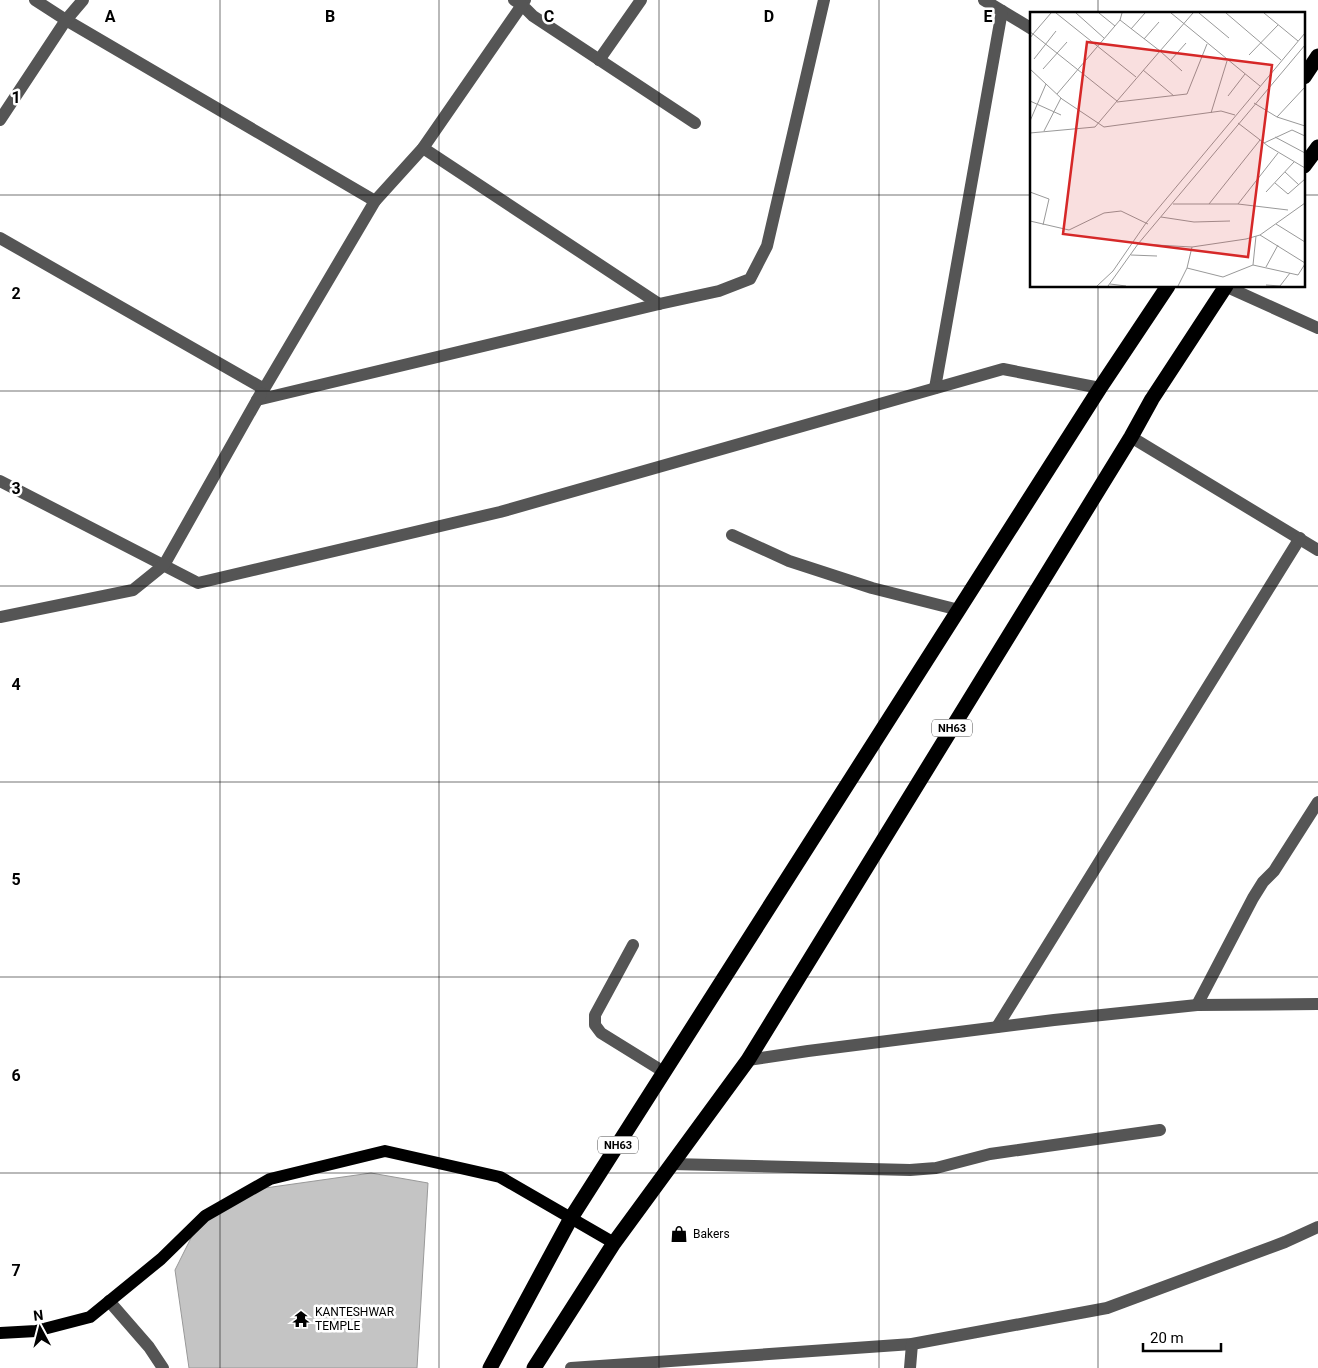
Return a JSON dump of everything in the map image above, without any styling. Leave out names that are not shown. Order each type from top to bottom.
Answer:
[{"type":"highway","points":[[1306,75],[1318,56]]},
{"type":"highway","points":[[1306,163],[1318,147]]},
{"type":"highway","name":"NH63","points":[[490,1368],[571,1218],[1100,388],[1167,288]]},
{"type":"highway","name":"NH63","points":[[534,1368],[614,1242],[748,1060],[1131,437],[1152,399],[1224,288]]},
{"type":"main road","points":[[0,1333],[36,1331],[90,1317],[161,1259],[205,1216],[270,1179],[385,1151],[500,1177],[614,1242]]},
{"type":"street","points":[[35,0],[375,201]]},
{"type":"street","points":[[0,120],[66,20],[83,0]]},
{"type":"street","points":[[599,60],[641,0]]},
{"type":"street","points":[[0,238],[260,394],[719,291],[750,279],[767,246],[824,0]]},
{"type":"street","points":[[984,0],[1030,28]]},
{"type":"street","points":[[0,617],[133,590],[164,566],[260,394],[375,201],[423,148],[520,2],[533,16],[695,123]]},
{"type":"street","points":[[935,388],[1002,11]]},
{"type":"street","points":[[423,148],[659,304]]},
{"type":"street","points":[[1229,288],[1318,328]]},
{"type":"street","points":[[0,481],[198,583],[500,512],[1003,369],[1100,388]]},
{"type":"street","points":[[1131,437],[1318,550]]},
{"type":"street","points":[[732,535],[790,561],[872,588],[959,610]]},
{"type":"street","points":[[998,1027],[1300,538]]},
{"type":"street","points":[[1197,1004],[1253,898],[1263,882],[1274,870],[1318,802]]},
{"type":"street","points":[[633,945],[595,1015],[595,1025],[601,1033],[664,1072]]},
{"type":"street","points":[[748,1060],[998,1027],[1197,1004],[1318,1004]]},
{"type":"street","points":[[672,1164],[910,1170],[936,1168],[990,1154],[1160,1130]]},
{"type":"street","points":[[570,1368],[912,1344],[1106,1308],[1285,1242],[1318,1227]]},
{"type":"street","points":[[109,1301],[149,1347],[163,1368]]},
{"type":"street","points":[[910,1368],[912,1344]]},
{"type":"building","name":"KANTESHWAR TEMPLE","points":[[371,1173],[428,1183],[417,1368],[189,1368],[175,1270],[198,1224],[258,1189]]},
{"type":"place","name":"Bakers","points":[[679,1234]]},
{"type":"place","name":"KANTESHWAR TEMPLE","points":[[301,1319]]}]
